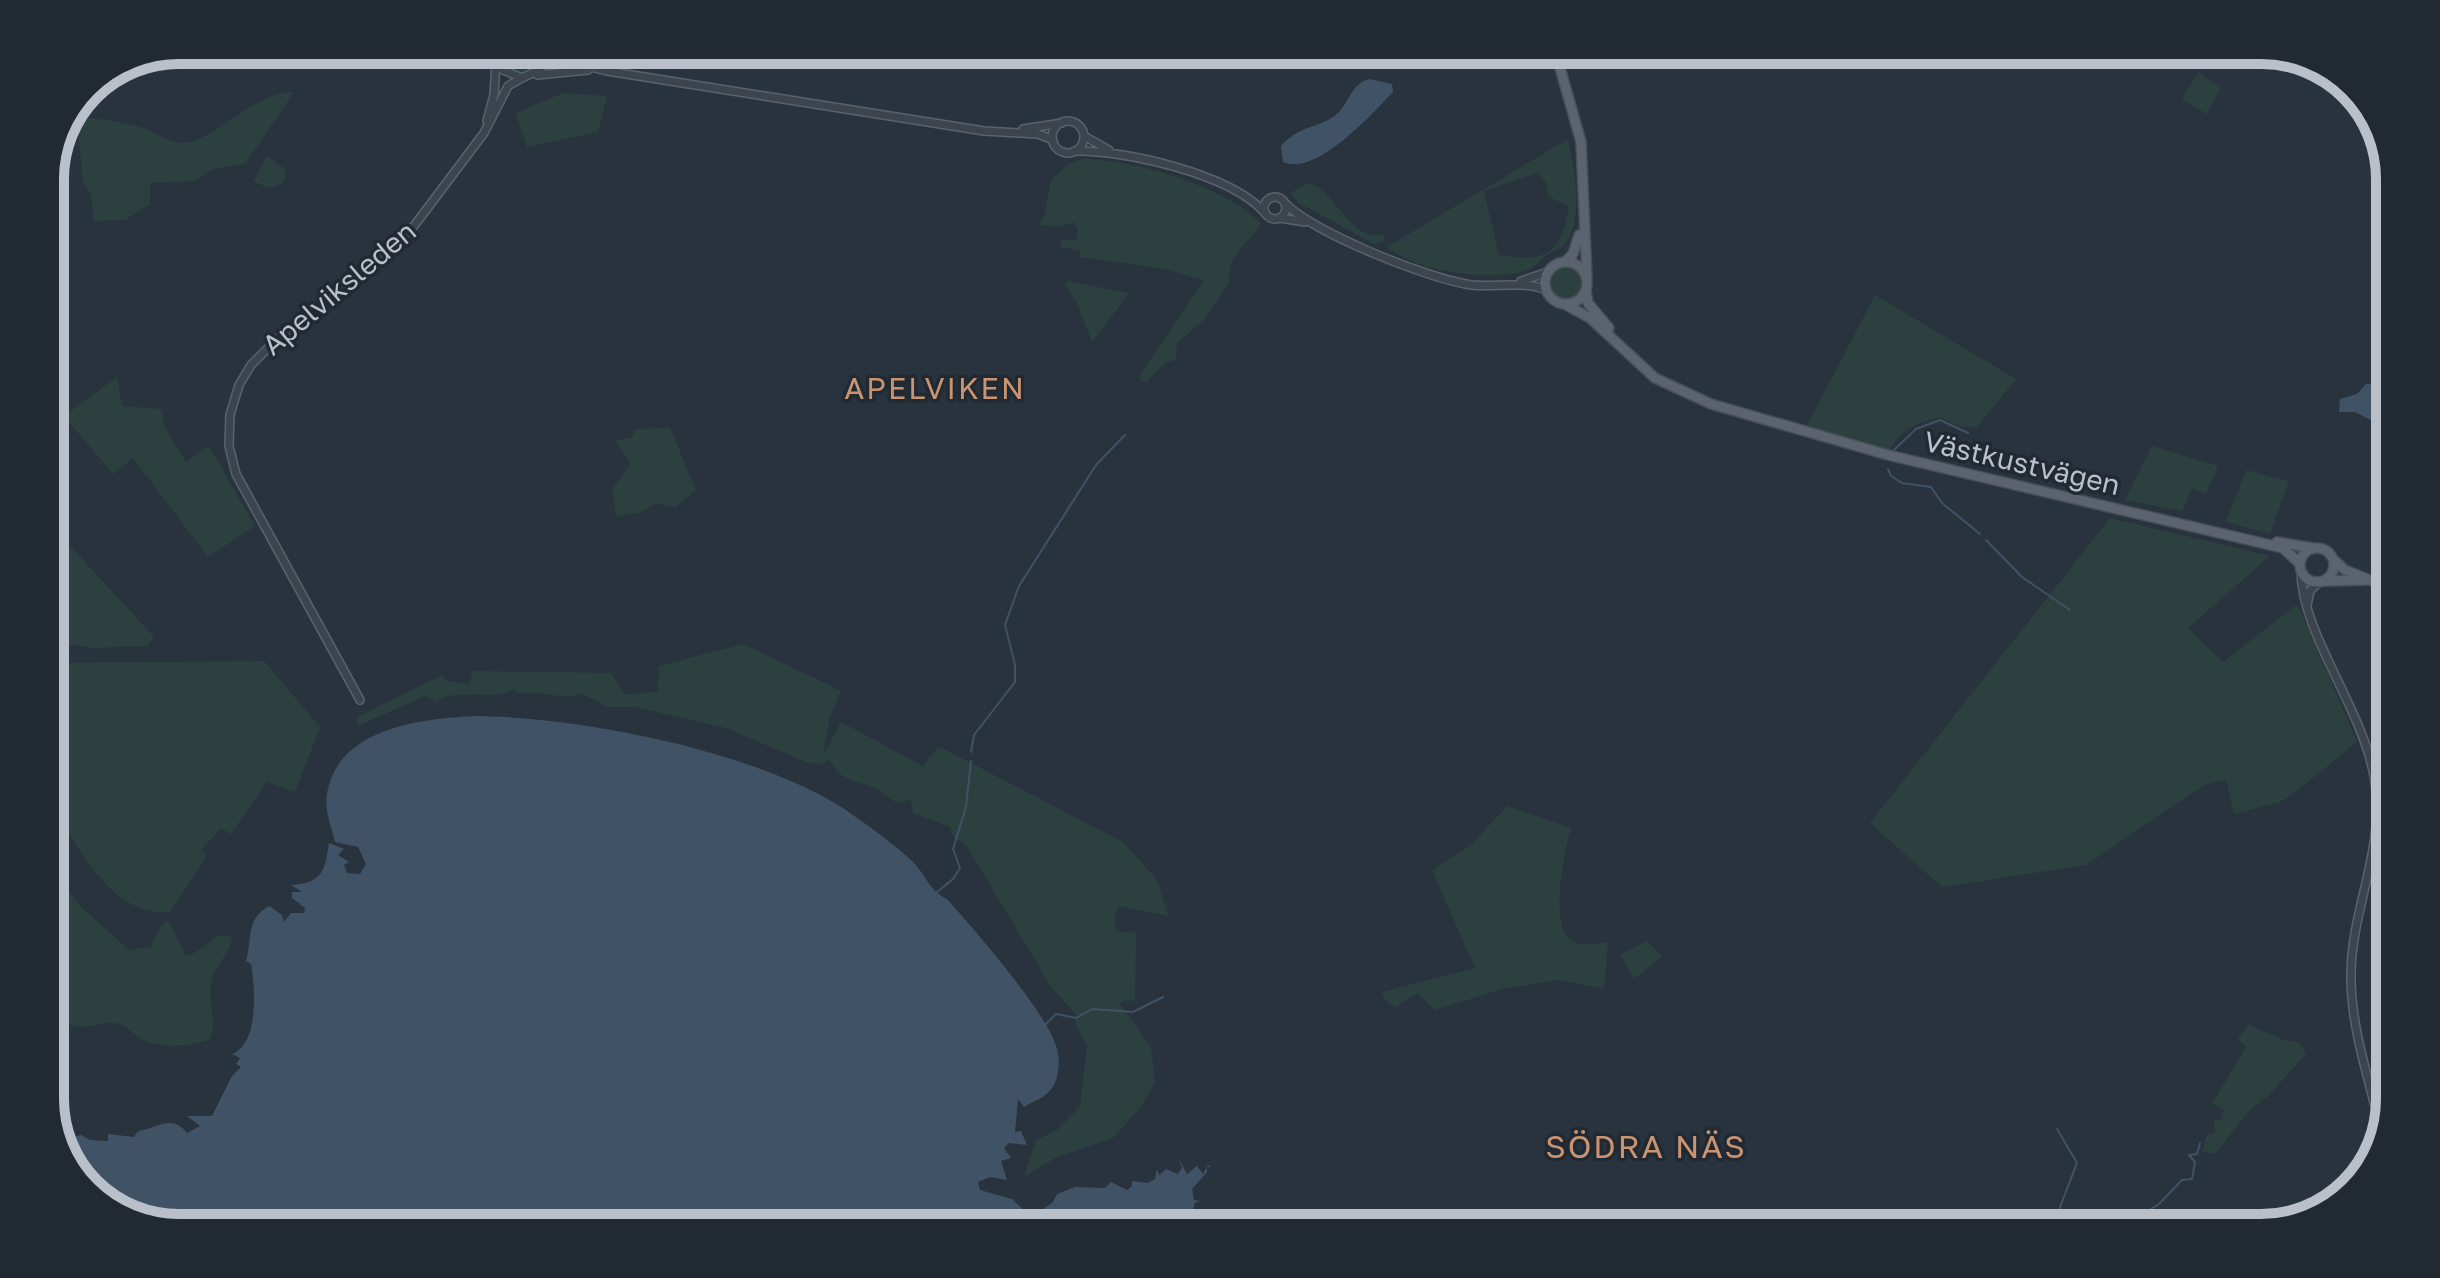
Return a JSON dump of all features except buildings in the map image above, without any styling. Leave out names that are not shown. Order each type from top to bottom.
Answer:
[{"type":"main road","points":[[1559,64],[1581,142],[1585,201],[1583,243],[1586,291],[1578,301],[1566,305],[1554,301],[1545,290],[1548,272],[1565,262],[1575,250],[1585,201]]},
{"type":"main road","points":[[1565,262],[1579,266],[1587,278]]},
{"type":"main road","name":"Västkustvägen","points":[[1586,291],[1588,303],[1610,330],[1659,374],[1691,391],[1822,438]]},
{"type":"main road","name":"Västkustvägen","points":[[1566,305],[1590,318],[1636,362],[1673,388],[1752,418],[1822,438],[2283,548],[2308,579],[2320,582],[2374,581]]},
{"type":"main road","name":"Västkustvägen","points":[[2213,530],[2327,550],[2345,570],[2374,581]]},
{"type":"main road","points":[[2300,567],[2304,553],[2313,548]]},
{"type":"main road","points":[[2320,582],[2333,573],[2334,560]]},
{"type":"street","name":"Apelviksleden","points":[[478,141],[493,102],[495,64]]},
{"type":"street","points":[[500,64],[505,73],[522,78],[564,70],[607,71]]},
{"type":"street","points":[[532,76],[543,64]]},
{"type":"street","points":[[578,64],[984,131],[1043,135],[1053,140],[1060,150],[1114,153],[1182,171],[1236,191],[1281,198],[1312,223],[1417,270],[1475,285],[1535,285],[1545,290]]},
{"type":"street","name":"Apelviksleden","points":[[360,700],[236,474],[228,436],[232,406],[239,385],[255,360],[400,240],[446,188],[478,141],[508,86],[522,78]]},
{"type":"street","points":[[1053,140],[1055,129],[1062,123]]},
{"type":"street","points":[[1013,132],[1076,123],[1084,136],[1114,153]]},
{"type":"street","points":[[1074,151],[1081,145],[1084,136]]},
{"type":"street","points":[[1236,191],[1272,218],[1312,223]]},
{"type":"street","points":[[1265,213],[1265,203],[1272,197]]},
{"type":"street","points":[[1280,218],[1286,212],[1286,204]]},
{"type":"street","points":[[1475,285],[1525,281],[1548,272]]},
{"type":"street","points":[[2300,567],[2307,607],[2359,723],[2375,779],[2376,796]]},
{"type":"street","points":[[2307,607],[2310,591],[2320,582]]},
{"type":"street","points":[[2375,1105],[2355,1015],[2350,972],[2376,841]]},
{"type":"green space","points":[[502,64],[539,64],[521,75]]},
{"type":"green space","points":[[2199,72],[2221,88],[2207,114],[2182,99]]},
{"type":"green space","points":[[294,92],[246,163],[214,169],[195,181],[150,183],[150,204],[125,220],[94,221],[91,195],[83,181],[78,126],[81,118],[126,124],[175,142],[187,143],[279,94]]},
{"type":"green space","points":[[563,93],[607,96],[598,132],[527,147],[516,113]]},
{"type":"green space","points":[[1568,139],[1576,192],[1572,232],[1564,245],[1532,268],[1510,274],[1473,275],[1415,262],[1387,247]],"holes":[[[1537,173],[1546,182],[1548,196],[1569,207],[1556,245],[1540,256],[1499,255],[1484,191]]]},
{"type":"green space","points":[[267,156],[285,169],[285,180],[274,187],[254,181]]},
{"type":"green space","points":[[1084,159],[1127,164],[1203,187],[1245,210],[1260,223],[1235,257],[1229,272],[1230,280],[1205,319],[1177,343],[1176,360],[1165,363],[1147,382],[1140,381],[1140,375],[1204,280],[1165,269],[1081,257],[1080,251],[1061,247],[1061,240],[1076,240],[1078,231],[1074,222],[1059,227],[1038,225],[1045,214],[1051,180],[1068,164]]},
{"type":"green space","points":[[1307,183],[1326,194],[1362,231],[1373,235],[1385,234],[1383,242],[1374,244],[1297,202],[1291,193]]},
{"type":"green space","points":[[1566,265],[1579,270],[1584,283],[1579,296],[1566,301],[1553,296],[1548,283],[1553,270]]},
{"type":"green space","points":[[1067,281],[1129,293],[1092,342],[1077,303],[1065,286]]},
{"type":"green space","points":[[1875,295],[2016,379],[1977,427],[1961,427],[1940,417],[1932,419],[1905,432],[1890,450],[1806,428]]},
{"type":"green space","points":[[117,377],[122,406],[161,409],[165,428],[186,462],[209,446],[255,526],[208,557],[133,458],[113,474],[64,416]]},
{"type":"green space","points":[[670,428],[696,490],[675,508],[656,503],[639,513],[616,516],[612,490],[630,464],[616,440],[631,438],[636,429]]},
{"type":"green space","points":[[2152,446],[2218,466],[2206,494],[2192,489],[2182,511],[2125,500]]},
{"type":"green space","points":[[2246,470],[2289,481],[2270,534],[2226,522]]},
{"type":"green space","points":[[2110,518],[2270,556],[2188,628],[2223,662],[2295,606],[2299,607],[2357,742],[2280,802],[2234,814],[2226,780],[2204,785],[2086,865],[1942,887],[1870,823]]},
{"type":"green space","points":[[64,539],[154,637],[147,646],[90,648],[74,644],[65,650]]},
{"type":"green space","points":[[743,644],[841,691],[830,716],[823,756],[841,722],[923,766],[936,749],[942,748],[1123,842],[1158,881],[1168,916],[1118,906],[1114,920],[1117,931],[1136,933],[1135,1003],[1131,1000],[1119,1003],[1151,1047],[1155,1082],[1140,1108],[1113,1138],[1057,1157],[1024,1177],[1036,1140],[1057,1130],[1080,1107],[1087,1046],[1075,1024],[1076,1014],[1051,987],[966,845],[954,838],[950,827],[913,813],[911,800],[897,803],[873,787],[844,776],[829,760],[820,764],[806,762],[726,728],[635,707],[607,707],[581,693],[567,696],[521,694],[513,689],[494,695],[453,695],[436,702],[426,696],[357,726],[358,716],[443,675],[446,681],[470,684],[472,671],[611,673],[625,695],[658,691],[659,666]]},
{"type":"green space","points":[[264,661],[320,727],[295,792],[267,782],[231,834],[221,828],[201,850],[207,856],[170,912],[135,906],[120,897],[95,872],[64,827],[67,817],[64,814],[64,662]]},
{"type":"green space","points":[[1507,806],[1571,828],[1560,890],[1562,924],[1567,936],[1576,943],[1608,942],[1604,989],[1559,980],[1506,988],[1435,1010],[1418,993],[1395,1007],[1386,1001],[1382,992],[1475,968],[1432,870],[1470,846]]},
{"type":"green space","points":[[64,885],[79,905],[129,950],[151,947],[161,925],[168,920],[185,955],[191,955],[220,935],[232,937],[211,983],[213,1027],[209,1040],[166,1046],[149,1042],[115,1023],[79,1027],[67,1023]]},
{"type":"green space","points":[[1647,941],[1662,957],[1634,979],[1620,955]]},
{"type":"green space","points":[[2248,1024],[2283,1040],[2299,1042],[2306,1054],[2268,1096],[2250,1110],[2215,1154],[2202,1152],[2207,1134],[2215,1133],[2214,1120],[2220,1121],[2223,1116],[2223,1109],[2212,1104],[2246,1047],[2238,1039]]},
{"type":"water","points":[[1369,79],[1392,84],[1393,92],[1358,128],[1311,160],[1296,164],[1283,162],[1281,146],[1296,133],[1333,117],[1355,88]]},
{"type":"water","points":[[2366,384],[2376,387],[2376,423],[2355,412],[2339,412],[2340,399],[2357,394]]},
{"type":"water","points":[[479,716],[568,723],[667,741],[716,754],[806,788],[843,808],[905,854],[1026,994],[1057,1049],[1058,1072],[1050,1090],[1024,1107],[1018,1099],[1015,1132],[1021,1131],[1027,1145],[1009,1143],[1004,1148],[1011,1158],[1001,1161],[1007,1180],[990,1177],[978,1182],[980,1190],[1012,1199],[1028,1214],[179,1214],[149,1210],[128,1202],[103,1185],[83,1163],[70,1136],[108,1141],[108,1134],[134,1137],[140,1131],[166,1123],[179,1125],[187,1133],[200,1126],[187,1116],[212,1116],[232,1076],[241,1067],[236,1064],[240,1058],[232,1054],[247,1040],[251,1029],[254,989],[251,964],[246,961],[256,917],[269,906],[282,915],[284,922],[291,913],[304,913],[305,908],[292,898],[292,892],[302,892],[291,885],[316,878],[324,868],[329,843],[344,849],[338,855],[349,862],[344,865],[347,873],[360,874],[366,864],[358,847],[335,842],[326,800],[335,771],[348,753],[366,740],[387,730],[434,719]]},
{"type":"water","points":[[1179,1159],[1187,1174],[1197,1166],[1203,1174],[1208,1165],[1211,1167],[1207,1167],[1207,1172],[1192,1189],[1194,1200],[1200,1201],[1195,1203],[1192,1213],[1198,1214],[1044,1214],[1042,1210],[1053,1202],[1057,1194],[1075,1187],[1105,1188],[1111,1182],[1127,1190],[1132,1186],[1132,1181],[1148,1183],[1155,1179],[1157,1169],[1159,1175],[1166,1169],[1178,1174],[1182,1168]]},
{"type":"waterway","points":[[1893,451],[1916,429],[1940,420],[1968,433]]},
{"type":"waterway","points":[[971,752],[974,735],[1015,682],[1015,665],[1005,625],[1019,586],[1096,465],[1125,435]]},
{"type":"waterway","points":[[1888,469],[1891,476],[1902,483],[1931,487],[1942,503],[1980,534]]},
{"type":"waterway","points":[[1986,540],[2022,577],[2070,610]]},
{"type":"waterway","points":[[936,893],[953,879],[960,868],[953,849],[966,807],[971,761]]},
{"type":"waterway","points":[[1045,1025],[1056,1014],[1076,1018],[1092,1009],[1133,1012],[1163,997]]},
{"type":"waterway","points":[[2057,1129],[2077,1163],[2057,1214]]},
{"type":"waterway","points":[[2110,1214],[2116,1211],[2146,1212],[2159,1204],[2182,1180],[2192,1179],[2195,1162],[2189,1155],[2197,1154],[2200,1143]]},
{"type":"district","name":"APELVIKEN","points":[[935,389]]},
{"type":"district","name":"SÖDRA NÄS","points":[[1646,1147]]}]
